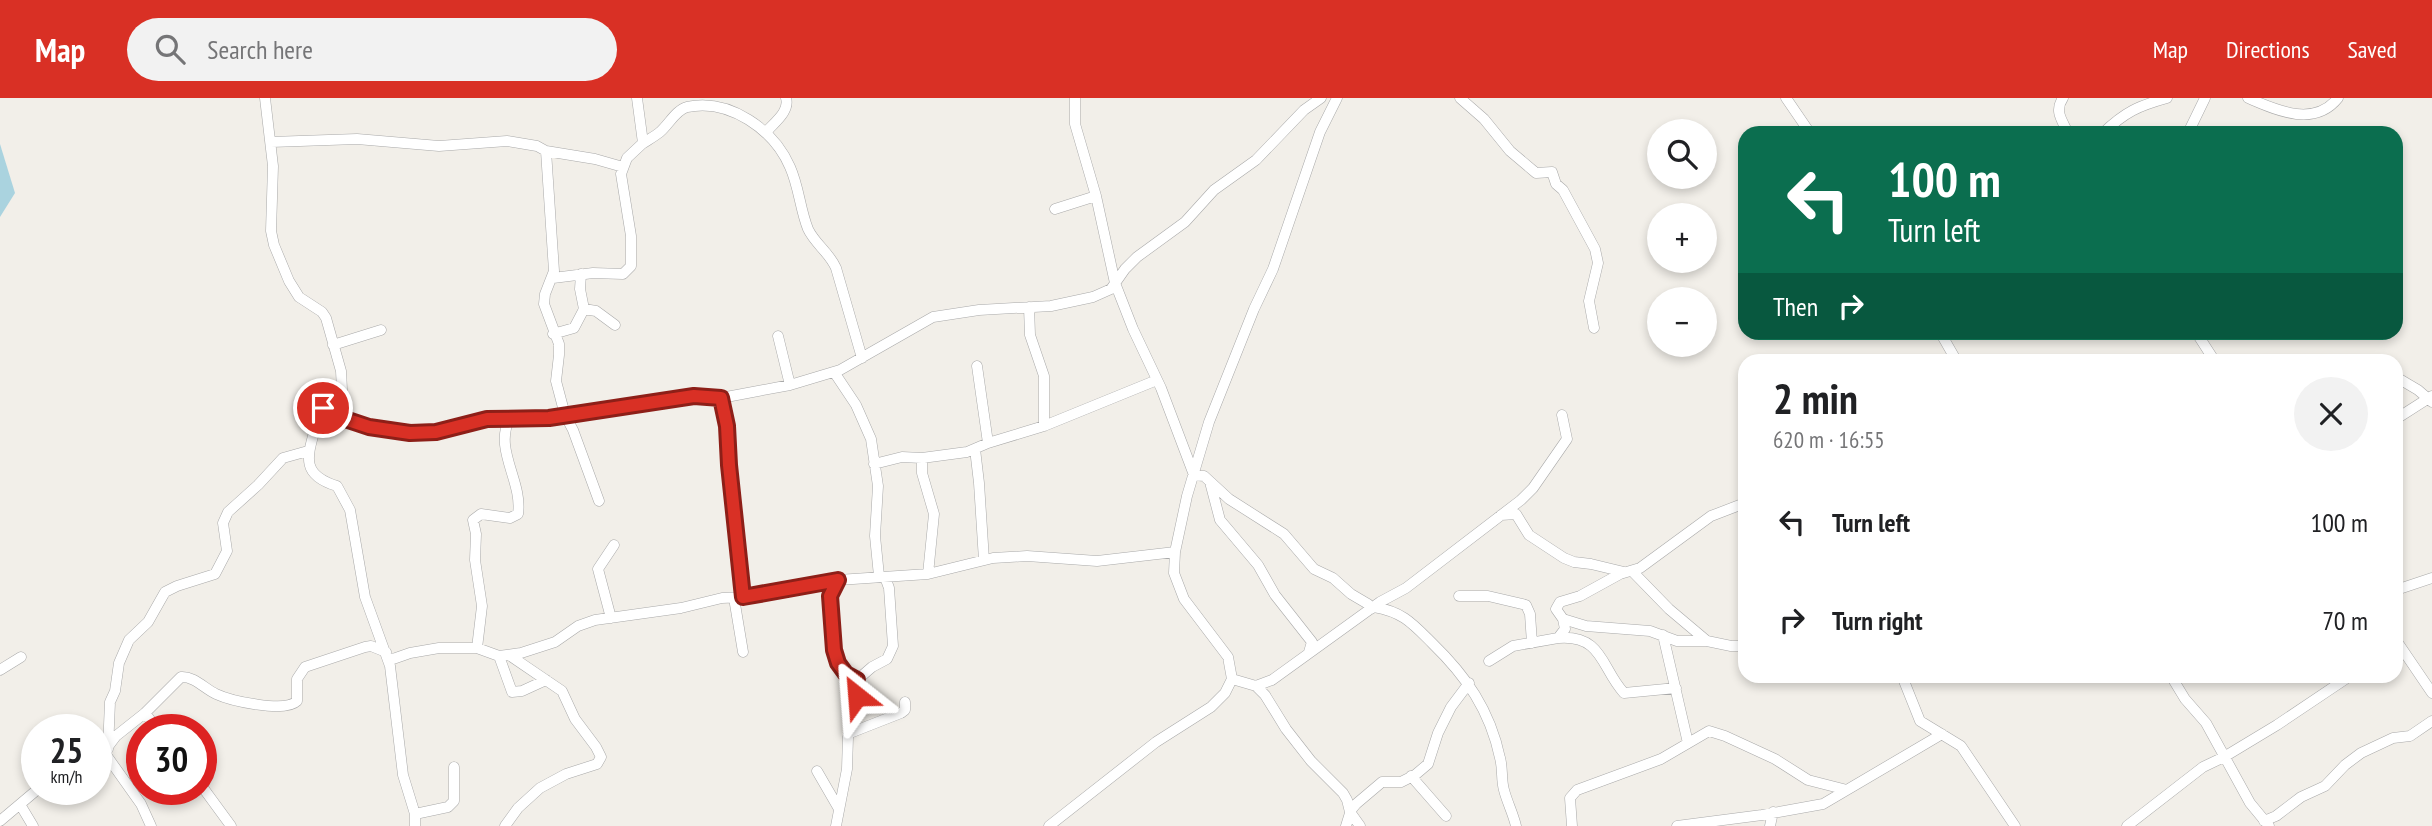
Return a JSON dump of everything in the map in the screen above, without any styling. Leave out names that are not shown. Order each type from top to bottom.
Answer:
[{"type":"street","points":[[265,98],[273,166],[271,231],[274,245],[299,297],[322,312],[326,318],[341,371],[340,398],[323,408],[317,419],[308,451],[310,466],[325,482],[337,486],[350,510],[365,597],[393,677],[395,721],[403,775],[415,814],[415,826]]},
{"type":"street","points":[[637,98],[642,144]]},
{"type":"street","points":[[766,132],[786,108],[786,98]]},
{"type":"street","points":[[1075,98],[1075,124],[1096,196],[1115,283],[1194,475]]},
{"type":"street","points":[[323,408],[369,427],[410,433],[436,432],[487,419],[537,419],[614,410],[694,396],[721,398],[790,385],[834,372],[933,317],[979,310],[1056,305],[1086,299],[1108,291],[1137,257],[1185,222],[1214,190],[1256,160],[1304,110],[1321,98]]},
{"type":"street","points":[[1049,826],[1156,742],[1212,706],[1225,693],[1232,680],[1228,657],[1184,598],[1174,573],[1175,552],[1194,475],[1220,392],[1273,268],[1320,132],[1337,98]]},
{"type":"street","points":[[1460,98],[1484,119],[1510,151],[1536,173],[1552,172],[1556,184],[1563,190],[1598,259],[1589,301],[1594,328]]},
{"type":"street","points":[[1786,98],[1805,126]]},
{"type":"street","points":[[2063,98],[2058,108],[2064,126]]},
{"type":"street","points":[[2112,126],[2133,109],[2167,98]]},
{"type":"street","points":[[2191,126],[2205,98]]},
{"type":"street","points":[[2248,98],[2294,115],[2329,107],[2338,98]]},
{"type":"street","points":[[553,278],[581,274],[624,274],[631,266],[631,236],[621,183],[627,158],[682,109],[692,105],[732,108],[766,132],[790,165],[809,229],[815,241],[831,257],[836,268],[862,358]]},
{"type":"street","points":[[271,142],[357,139],[439,146],[495,141],[537,146],[546,151],[595,159],[623,167]]},
{"type":"street","points":[[546,151],[553,278],[547,288],[544,304],[558,344],[556,381],[565,415],[598,501]]},
{"type":"street","points":[[1055,209],[1096,196]]},
{"type":"street","points":[[554,334],[574,328],[584,309],[580,289],[581,274]]},
{"type":"street","points":[[1029,307],[1030,335],[1044,376],[1044,426]]},
{"type":"street","points":[[584,309],[596,311],[615,325]]},
{"type":"street","points":[[332,345],[381,330]]},
{"type":"street","points":[[778,336],[790,385]]},
{"type":"street","points":[[976,366],[988,443]]},
{"type":"street","points":[[834,372],[856,405],[872,439],[878,486],[875,536],[882,577],[889,588],[893,646],[887,659],[870,668],[857,680],[855,714],[836,826]]},
{"type":"street","points":[[2403,379],[2431,399],[2403,415]]},
{"type":"street","points":[[874,464],[902,457],[922,458],[975,449],[1044,426],[1157,380]]},
{"type":"street","points":[[721,398],[727,426],[743,652]]},
{"type":"street","points":[[1256,686],[1272,680],[1410,585],[1532,488],[1560,451],[1567,435],[1562,415]]},
{"type":"street","points":[[477,648],[482,606],[475,560],[476,534],[473,520],[481,514],[510,518],[518,514],[515,479],[506,454],[503,433],[510,418]]},
{"type":"street","points":[[975,449],[984,560]]},
{"type":"street","points":[[108,714],[119,663],[130,640],[148,622],[165,592],[215,574],[227,551],[223,523],[228,512],[283,458],[308,451]]},
{"type":"street","points":[[922,458],[922,474],[933,514],[928,574]]},
{"type":"street","points":[[1194,475],[1204,476],[1229,499],[1284,534],[1314,569],[1333,578],[1351,594],[1373,608],[1397,612],[1405,617],[1469,683],[1492,729],[1501,760],[1503,788],[1516,826]]},
{"type":"street","points":[[1210,482],[1220,520],[1258,565],[1275,595],[1312,642],[1309,652]]},
{"type":"street","points":[[1562,635],[1563,619],[1556,609],[1560,602],[1580,596],[1628,571],[1640,568],[1711,516],[1738,506]]},
{"type":"street","points":[[1500,514],[1516,514],[1530,536],[1564,558],[1628,571],[1707,641]]},
{"type":"street","points":[[611,618],[598,569],[614,545]]},
{"type":"street","points":[[504,655],[555,642],[581,624],[838,580],[928,574],[984,560],[1027,556],[1097,561],[1175,552]]},
{"type":"street","points":[[2403,588],[2432,578]]},
{"type":"street","points":[[838,580],[830,596],[834,650],[838,663],[846,674],[857,680]]},
{"type":"street","points":[[1459,596],[1488,596],[1526,605],[1530,614],[1532,643]]},
{"type":"street","points":[[1563,619],[1586,625],[1623,627],[1663,635],[1677,642],[1707,641],[1738,646]]},
{"type":"street","points":[[1489,661],[1506,649],[1562,635],[1586,625]]},
{"type":"street","points":[[1562,635],[1579,638],[1597,651],[1625,693],[1676,688]]},
{"type":"street","points":[[1663,635],[1688,743]]},
{"type":"street","points":[[112,741],[181,677],[229,699],[259,705],[289,706],[297,701],[297,679],[303,670],[310,665],[365,647],[371,646],[393,659],[439,648],[477,648],[504,655],[562,691],[575,719],[596,747],[601,760],[540,788],[518,808],[505,826]]},
{"type":"street","points":[[2403,650],[2432,693]]},
{"type":"street","points":[[504,655],[512,692],[522,691],[546,680]]},
{"type":"street","points":[[0,670],[22,657]]},
{"type":"street","points":[[1232,680],[1256,686],[1265,695],[1286,729],[1311,761],[1343,793],[1350,812],[1360,826]]},
{"type":"street","points":[[1346,826],[1350,812],[1356,804],[1382,782],[1387,780],[1398,783],[1431,759],[1438,733],[1451,707],[1469,683]]},
{"type":"street","points":[[1904,683],[1920,721],[1961,746],[2015,826]]},
{"type":"street","points":[[2175,683],[2206,723],[2250,803],[2267,824],[2301,797],[2325,786],[2361,753],[2393,738],[2410,736],[2432,721]]},
{"type":"street","points":[[2127,826],[2203,767],[2277,725],[2340,683]]},
{"type":"street","points":[[850,733],[901,713],[905,710],[905,702]]},
{"type":"street","points":[[1572,826],[1572,793],[1661,759],[1709,732],[1725,736],[1775,759],[1808,780],[1847,790]]},
{"type":"street","points":[[1677,826],[1822,804],[1942,734]]},
{"type":"street","points":[[112,764],[141,804],[151,826]]},
{"type":"street","points":[[415,814],[444,808],[452,803],[455,799],[454,767]]},
{"type":"street","points":[[817,771],[839,808]]},
{"type":"street","points":[[1411,776],[1446,816]]},
{"type":"street","points":[[216,805],[231,826]]},
{"type":"street","points":[[0,821],[21,806],[33,826]]},
{"type":"street","points":[[1770,826],[1773,812]]},
{"type":"street","points":[[2136,826],[2143,816]]},
{"type":"water","points":[[0,144],[15,193],[0,217]]},
{"type":"route","points":[[323,408],[369,427],[410,433],[436,432],[502,417],[549,418],[694,396],[721,398],[727,426],[743,597],[838,580],[830,596],[834,650],[838,663],[846,674],[857,680],[857,696]]}]
